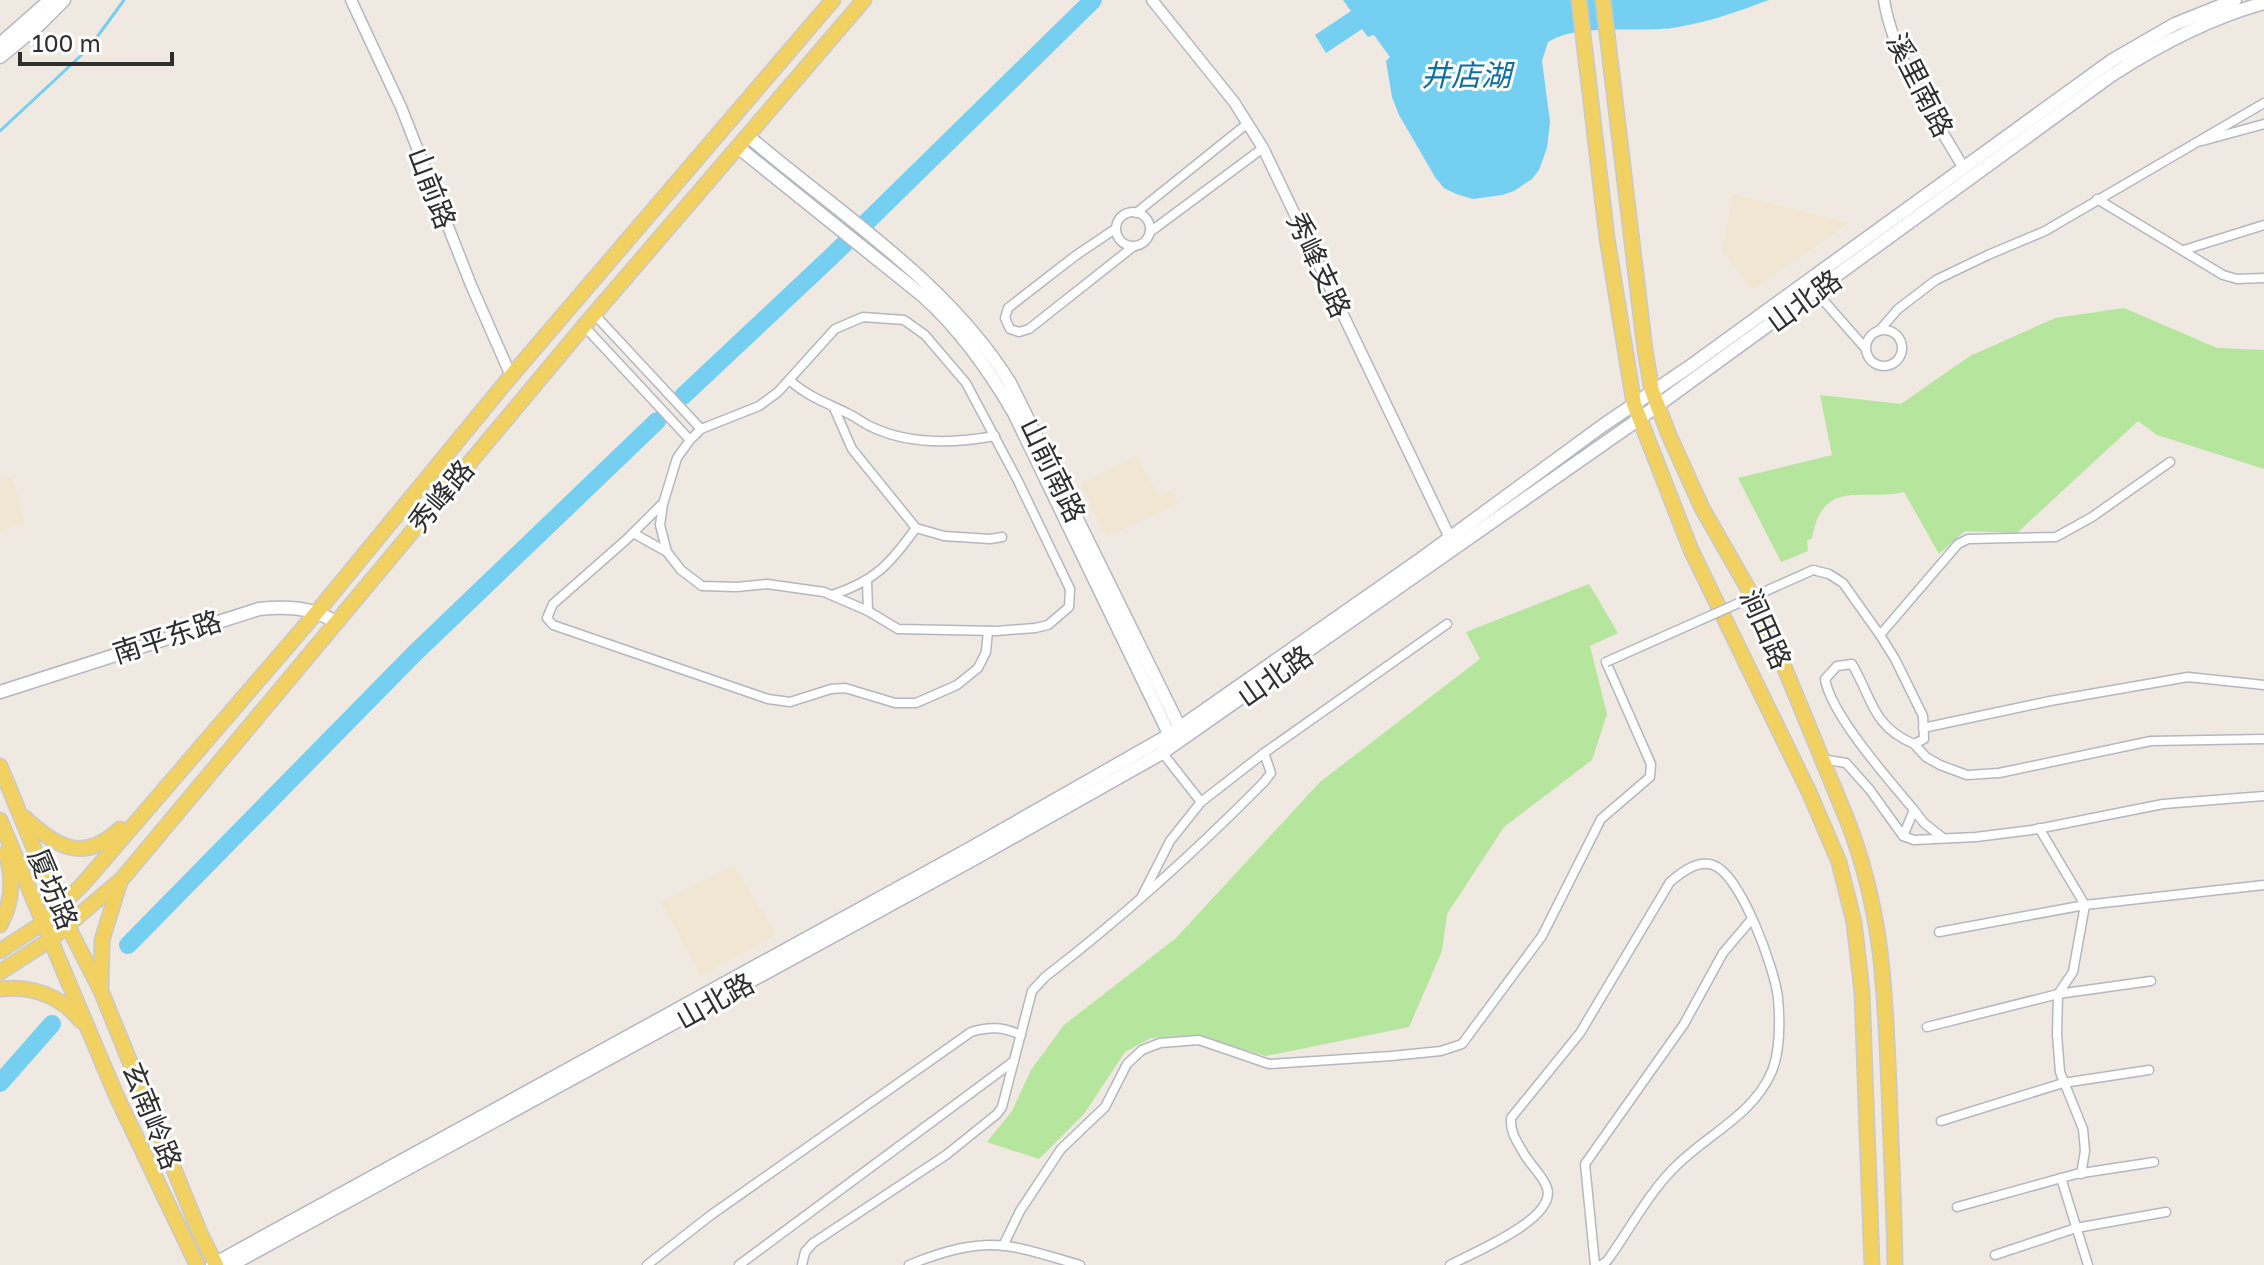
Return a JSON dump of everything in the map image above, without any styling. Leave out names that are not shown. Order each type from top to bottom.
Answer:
[{"type":"main road","points":[[0,44],[50,0]]},
{"type":"main road","points":[[0,57],[64,0]]},
{"type":"main road","name":"秀峰路","points":[[0,951],[59,909],[146,810],[314,616],[511,376],[833,0]]},
{"type":"main road","name":"秀峰路","points":[[0,972],[50,940],[122,879],[584,326],[864,0]]},
{"type":"main road","name":"涧田路","points":[[1579,0],[1607,238],[1634,404],[1691,550],[1809,792],[1839,862],[1849,897],[1862,982],[1872,1265]]},
{"type":"main road","name":"涧田路","points":[[1603,0],[1652,391],[1702,508],[1762,613],[1861,856],[1879,928],[1886,1011],[1895,1265]]},
{"type":"main road","name":"山北路","points":[[1452,543],[1634,404],[2111,61],[2186,19],[2235,0]]},
{"type":"main road","name":"山北路","points":[[231,1265],[974,859],[1159,748],[1452,543],[1639,419],[2122,68],[2197,27],[2264,3]]},
{"type":"main road","name":"山前南路","points":[[743,142],[872,237],[956,313],[1000,367],[1177,736]]},
{"type":"main road","name":"山前南路","points":[[743,142],[833,226],[936,308],[966,340],[1014,413],[1177,736]]},
{"type":"main road","name":"南平东路","points":[[0,692],[247,612],[273,607],[314,616],[333,626]]},
{"type":"main road","name":"南平东路","points":[[0,699],[239,621],[272,615],[314,616]]},
{"type":"main road","name":"山北路","points":[[214,1264],[969,849],[1159,748]]},
{"type":"main road","name":"厦坊路","points":[[0,766],[59,909],[94,963]]},
{"type":"main road","points":[[21,814],[51,841],[81,849],[109,840],[146,810]]},
{"type":"main road","points":[[0,925],[12,888],[1,822]]},
{"type":"main road","name":"厦坊路","points":[[1,822],[70,983]]},
{"type":"main road","points":[[94,963],[122,879]]},
{"type":"main road","name":"玄南岭路","points":[[94,963],[101,991],[214,1264]]},
{"type":"main road","name":"玄南岭路","points":[[70,983],[116,1095],[197,1265]]},
{"type":"main road","points":[[0,989],[25,989],[55,998],[71,1009],[92,1036]]},
{"type":"street","name":"山前路","points":[[351,0],[401,107],[465,272],[511,376]]},
{"type":"street","name":"秀峰支路","points":[[1152,0],[1248,123],[1263,148],[1452,543]]},
{"type":"street","name":"溪里南路","points":[[1884,0],[1889,23],[1917,86],[1963,167]]},
{"type":"street","points":[[1866,349],[1869,337],[1879,331],[1898,309],[1936,280],[2045,231],[2264,103]]},
{"type":"street","points":[[1136,213],[1248,123]]},
{"type":"street","points":[[2190,144],[2264,124]]},
{"type":"street","points":[[1115,229],[1119,240],[1125,245],[1142,244],[1150,232],[1263,148]]},
{"type":"street","points":[[2097,199],[2229,278],[2264,278]]},
{"type":"street","points":[[1134,246],[1029,329],[1019,332],[1010,329],[1005,318],[1008,308],[1115,229],[1122,215],[1136,213],[1146,218],[1150,232]]},
{"type":"street","points":[[2184,250],[2264,225]]},
{"type":"street","points":[[1816,292],[1866,349],[1870,359],[1880,366],[1892,364],[1900,356],[1900,339],[1890,331],[1879,331]]},
{"type":"street","points":[[595,315],[701,429]]},
{"type":"street","points":[[633,533],[667,552],[681,570],[702,586],[767,584],[832,595],[898,629],[988,631],[1048,625],[1065,612],[1071,601],[1070,589],[966,383],[925,335],[904,320],[863,317],[835,329],[789,380],[759,406],[701,429],[677,458],[663,504],[660,525],[667,552]]},
{"type":"street","points":[[584,326],[690,440]]},
{"type":"street","points":[[789,380],[809,397],[875,429],[913,440],[970,441],[995,436]]},
{"type":"street","points":[[834,408],[852,449],[916,528],[944,536],[1002,537]]},
{"type":"street","points":[[1880,635],[1958,544],[1968,539],[2056,537],[2092,517],[2170,462]]},
{"type":"street","points":[[663,504],[553,604],[547,618],[553,625],[768,699],[790,702],[831,689],[845,688],[895,703],[916,703],[957,685],[978,668],[986,652],[988,631]]},
{"type":"street","points":[[832,595],[859,586],[893,561],[916,528]]},
{"type":"street","points":[[1003,1246],[1020,1211],[1061,1149],[1105,1107],[1127,1064],[1142,1050],[1160,1043],[1199,1040],[1269,1064],[1441,1051],[1462,1044],[1542,936],[1601,819],[1650,777],[1651,764],[1606,662],[1813,570],[1829,574],[1843,583],[1895,659],[1923,716],[1924,739],[1914,744]]},
{"type":"street","points":[[867,581],[868,611]]},
{"type":"street","points":[[1139,901],[1170,841],[1201,802],[1264,753],[1447,624]]},
{"type":"street","points":[[1944,839],[1924,823],[1875,763],[1835,704],[1825,679],[1837,666],[1852,664],[1881,722],[1894,736],[1914,744],[1926,757],[1940,765],[1967,775],[1999,773],[2151,741],[2264,739]]},
{"type":"street","points":[[1923,728],[2050,701],[2188,677],[2264,685]]},
{"type":"street","points":[[1159,748],[1201,802]]},
{"type":"street","points":[[802,1265],[805,1252],[813,1243],[946,1155],[997,1114],[1002,1107],[1032,991],[1204,844],[1271,773],[1264,753]]},
{"type":"street","points":[[1821,759],[1846,763],[1903,836],[1914,840],[2039,828],[2163,804],[2264,796]]},
{"type":"street","points":[[1903,836],[1914,810]]},
{"type":"street","points":[[2039,828],[2085,905],[2073,972],[2058,994],[2057,1050],[2063,1083],[2083,1129],[2085,1151],[2081,1174]]},
{"type":"street","points":[[1450,1265],[1526,1224],[1548,1199],[1547,1188],[1530,1166],[1510,1130],[1511,1118],[1580,1033],[1670,882],[1694,866],[1716,866],[1734,884],[1773,969],[1778,1000],[1773,1067],[1764,1087],[1749,1106],[1674,1168],[1601,1265]]},
{"type":"street","points":[[1939,932],[2085,905],[2264,885]]},
{"type":"street","points":[[1595,1265],[1585,1164],[1684,1024],[1723,953],[1751,920]]},
{"type":"street","points":[[1927,1027],[2058,994],[2151,981]]},
{"type":"street","points":[[647,1265],[711,1215],[971,1032],[986,1027],[1006,1029],[1021,1035]]},
{"type":"street","points":[[739,1265],[1014,1061]]},
{"type":"street","points":[[1941,1121],[2063,1083],[2149,1070]]},
{"type":"street","points":[[1957,1207],[2061,1178],[2154,1162]]},
{"type":"street","points":[[2061,1178],[2088,1265]]},
{"type":"street","points":[[1995,1255],[2076,1228],[2166,1212]]},
{"type":"street","points":[[909,1265],[938,1253],[1003,1246],[1080,1265]]},
{"type":"shaded area","points":[[1733,194],[1849,223],[1752,290],[1722,251]]},
{"type":"shaded area","points":[[1137,456],[1158,496],[1172,490],[1178,503],[1106,537],[1081,484]]},
{"type":"shaded area","points":[[12,477],[25,523],[0,531],[0,481]]},
{"type":"shaded area","points":[[734,866],[776,934],[701,976],[661,902]]},
{"type":"green space","points":[[2124,308],[2217,348],[2264,350],[2264,469],[2157,435],[2138,421],[2017,533],[1965,531],[1939,554],[1904,492],[1846,496],[1825,506],[1817,519],[1812,538],[1807,541],[1808,551],[1781,562],[1738,478],[1832,455],[1820,395],[1901,404],[1970,356],[2055,318]]},
{"type":"green space","points":[[1589,584],[1618,633],[1590,646],[1607,714],[1592,760],[1504,827],[1447,914],[1442,951],[1409,1027],[1266,1056],[1195,1035],[1151,1038],[1125,1052],[1084,1114],[1039,1159],[987,1142],[1012,1111],[1031,1070],[1064,1025],[1176,938],[1320,782],[1480,659],[1466,632]]},
{"type":"water","name":"井店湖","points":[[1343,0],[1769,0],[1690,25],[1577,32],[1548,42],[1542,61],[1550,122],[1547,148],[1539,170],[1514,191],[1473,199],[1444,188],[1435,177],[1399,115],[1392,97],[1386,61],[1390,57],[1374,35],[1368,37],[1362,29],[1326,53],[1315,35],[1351,11]]},
{"type":"waterway","points":[[0,131],[89,48],[124,0]]},
{"type":"waterway","points":[[683,396],[832,256],[1093,0]]},
{"type":"waterway","points":[[128,945],[415,653],[657,421]]},
{"type":"waterway","points":[[0,1083],[52,1024]]}]
